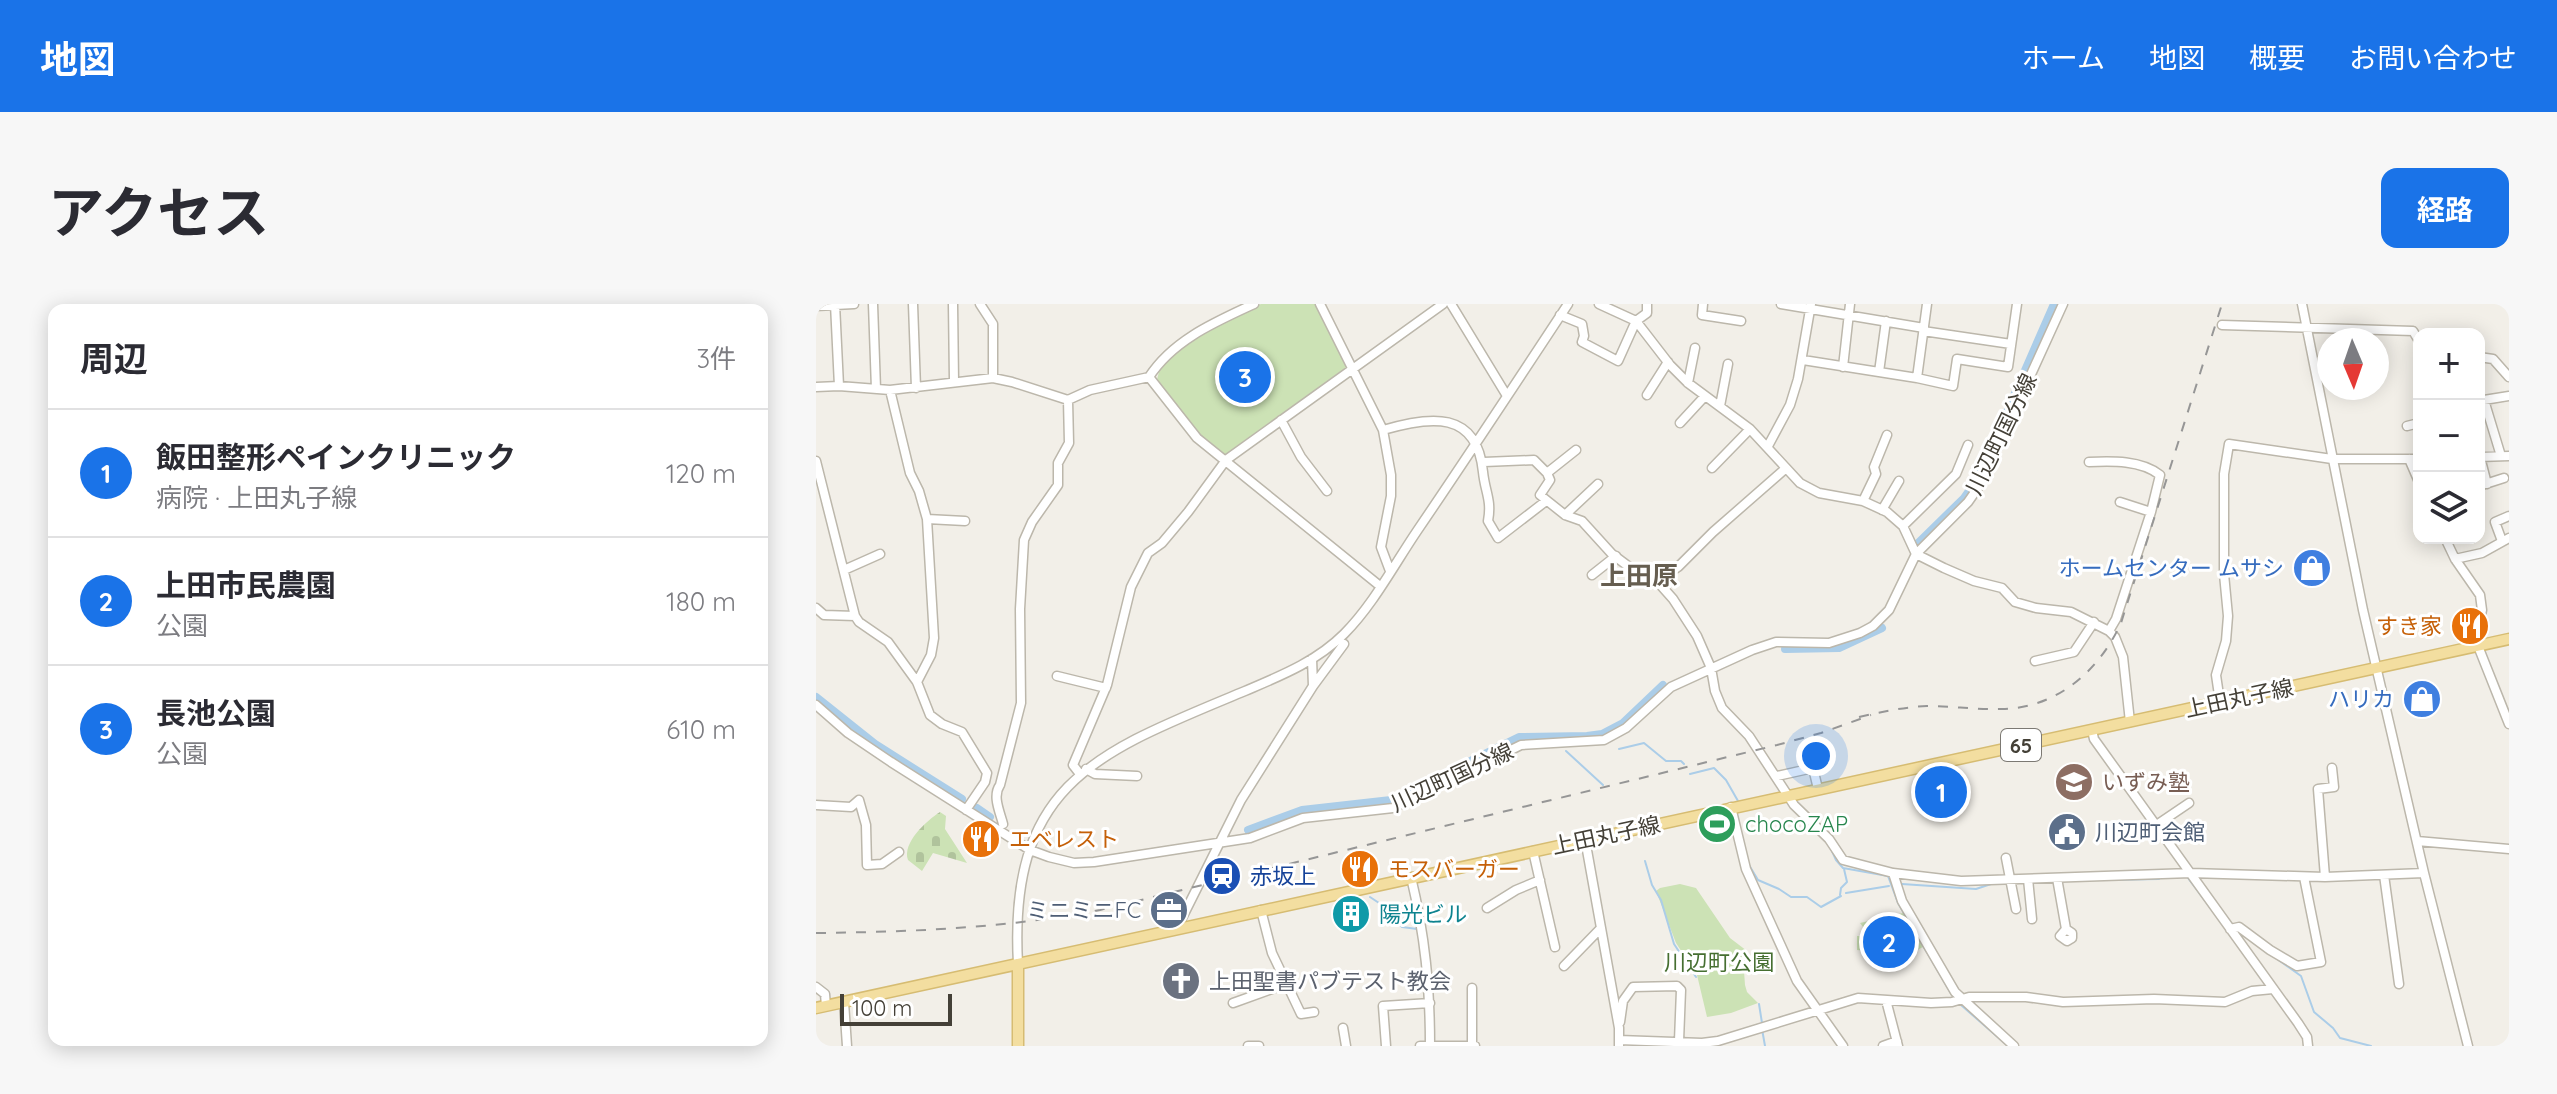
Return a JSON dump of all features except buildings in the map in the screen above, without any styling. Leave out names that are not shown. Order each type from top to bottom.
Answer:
[{"type":"main road","name":"上田丸子線","points":[[821,1007],[2509,639]]},
{"type":"main road","points":[[1018,964],[1018,1046]]},
{"type":"street","points":[[836,304],[839,386]]},
{"type":"street","points":[[816,306],[854,304]]},
{"type":"street","points":[[873,304],[876,389]]},
{"type":"street","points":[[913,304],[916,388]]},
{"type":"street","points":[[953,304],[954,381]]},
{"type":"street","points":[[980,304],[993,324],[993,378]]},
{"type":"street","points":[[816,387],[890,390],[993,378],[1068,400],[1090,390],[1149,377],[1161,359],[1176,345],[1254,304]]},
{"type":"street","points":[[1320,304],[1383,430],[1391,475],[1390,510],[1381,547],[1390,571]]},
{"type":"street","points":[[1137,776],[1095,774],[1073,765],[1106,688],[1131,587],[1148,553],[1162,543],[1179,523],[1226,460],[1443,304]]},
{"type":"street","points":[[1451,304],[1507,396]]},
{"type":"street","points":[[1018,964],[1018,902],[1030,850],[1046,815],[1083,771],[1105,754],[1134,738],[1312,659],[1348,631],[1568,304]]},
{"type":"street","points":[[1599,304],[1636,321],[1688,383],[1750,429],[1800,483],[1819,493],[1863,501],[1897,518],[1916,554],[1974,581],[2002,588],[2015,602],[2071,612],[2109,631],[2115,637],[2123,657],[2130,722]]},
{"type":"street","points":[[1560,315],[1582,324],[1582,342],[1618,361],[1636,321],[1647,313],[1647,304]]},
{"type":"street","points":[[1703,304],[1702,315],[1741,321]]},
{"type":"street","points":[[1781,304],[1811,306],[1924,330],[2011,344]]},
{"type":"street","points":[[1843,367],[1850,304]]},
{"type":"street","points":[[1917,378],[1927,304]]},
{"type":"street","points":[[1803,360],[1953,386],[1957,359],[2008,367],[2017,304]]},
{"type":"street","name":"川辺町国分線","points":[[816,705],[866,745],[1030,850],[1074,863],[1101,862],[1250,838],[1303,818],[1393,808],[1521,745],[1604,740],[1626,728],[1671,687],[1770,643],[1829,643],[1873,626],[1889,610],[1916,554],[1968,502],[1982,482],[2063,304]]},
{"type":"street","points":[[2302,304],[2377,667],[2468,1046]]},
{"type":"street","points":[[1768,446],[1790,405],[1803,360],[1811,306]]},
{"type":"street","points":[[1879,372],[1886,321]]},
{"type":"street","points":[[2222,325],[2413,331]]},
{"type":"street","points":[[1688,383],[1695,348]]},
{"type":"street","points":[[2485,358],[2493,359],[2509,377]]},
{"type":"street","points":[[1647,395],[1668,362]]},
{"type":"street","points":[[1720,406],[1728,364]]},
{"type":"street","points":[[1149,377],[1197,438],[1380,586]]},
{"type":"street","points":[[890,390],[910,473],[927,519],[934,638],[931,655],[917,682]]},
{"type":"street","points":[[1680,423],[1705,396]]},
{"type":"street","points":[[2485,457],[2505,456],[2484,400],[2509,396]]},
{"type":"street","points":[[1003,824],[996,796],[1021,703],[1020,609],[1024,540],[1032,522],[1058,485],[1058,463],[1069,443],[1068,400]]},
{"type":"street","points":[[1281,420],[1301,457],[1327,491]]},
{"type":"street","points":[[1383,430],[1415,420],[1443,421],[1459,426],[1477,442],[1484,462],[1483,471],[1491,505],[1488,521],[1498,538],[1546,501]]},
{"type":"street","points":[[2407,426],[2413,424]]},
{"type":"street","points":[[1712,468],[1750,429]]},
{"type":"street","points":[[1863,501],[1876,474],[1874,467],[1887,435]]},
{"type":"street","points":[[2220,702],[2216,675],[2226,641],[2228,616],[2224,574],[2224,474],[2229,444],[2332,459],[2413,459]]},
{"type":"street","points":[[1903,526],[1956,474],[1968,445]]},
{"type":"street","points":[[1547,473],[1576,450]]},
{"type":"street","points":[[2409,459],[2415,472]]},
{"type":"street","points":[[1484,462],[1534,460],[1550,480],[1540,495],[1546,501],[1565,515],[1582,521],[1632,569],[1657,581],[1697,636],[1711,668],[1722,708],[1749,736],[1794,805],[1829,839],[1843,860],[1893,873],[1961,881],[2058,881],[2191,873],[2304,877],[2424,873]]},
{"type":"street","points":[[816,461],[855,616],[888,642],[917,682],[930,715],[968,738],[987,773],[985,782],[966,810]]},
{"type":"street","points":[[2089,462],[2131,463],[2160,475],[2151,512],[2116,619],[2109,631]]},
{"type":"street","points":[[1657,581],[1678,567],[1785,469]]},
{"type":"street","points":[[2485,484],[2504,478]]},
{"type":"street","points":[[1882,510],[1899,481]]},
{"type":"street","points":[[1565,515],[1598,484]]},
{"type":"street","points":[[2120,502],[2151,512]]},
{"type":"street","points":[[2455,559],[2482,553],[2506,540],[2495,522],[2509,516]]},
{"type":"street","points":[[927,519],[965,521]]},
{"type":"street","points":[[2448,544],[2480,595],[2482,610],[2478,646],[2509,724]]},
{"type":"street","points":[[844,570],[880,554]]},
{"type":"street","points":[[1592,575],[1616,556]]},
{"type":"street","points":[[816,608],[824,615],[855,616]]},
{"type":"street","points":[[2035,661],[2074,652],[2094,622]]},
{"type":"street","points":[[1177,928],[1241,800],[1313,686],[1344,644]]},
{"type":"street","points":[[1312,659],[1313,686]]},
{"type":"street","points":[[1057,676],[1106,688]]},
{"type":"street","points":[[2092,730],[2094,739],[2155,826],[2303,1030],[2308,1046]]},
{"type":"street","points":[[1777,776],[1813,768],[1818,789]]},
{"type":"street","points":[[2325,877],[2318,789],[2334,787],[2332,768]]},
{"type":"street","points":[[985,782],[997,789]]},
{"type":"street","points":[[816,805],[851,807],[859,800],[866,825],[867,865],[882,864],[899,852]]},
{"type":"street","points":[[2155,826],[2189,803]]},
{"type":"street","points":[[1731,807],[1746,869],[1797,981],[1843,1046]]},
{"type":"street","points":[[1585,839],[1619,1028]]},
{"type":"street","points":[[2417,841],[2509,849]]},
{"type":"street","points":[[1533,851],[1555,947]]},
{"type":"street","points":[[2006,858],[2016,909]]},
{"type":"street","points":[[1893,873],[1902,901],[1961,999],[2012,1045]]},
{"type":"street","points":[[2384,875],[2399,984]]},
{"type":"street","points":[[1411,877],[1422,921],[1430,986],[1430,1046]]},
{"type":"street","points":[[2230,929],[2239,927],[2297,966],[2321,962],[2304,877]]},
{"type":"street","points":[[2028,879],[2032,919]]},
{"type":"street","points":[[1487,908],[1540,880]]},
{"type":"street","points":[[2058,881],[2066,929]]},
{"type":"street","points":[[1261,910],[1272,953],[1301,1014],[1314,1012]]},
{"type":"street","points":[[1564,966],[1600,929]]},
{"type":"street","points":[[1233,1003],[1286,984]]},
{"type":"street","points":[[1679,1041],[1681,990],[1677,986],[1633,987],[1623,1001],[1619,1043],[1718,1041],[1858,998],[1931,1003],[2026,997],[2063,1002],[2154,999],[2225,1002],[2252,991],[2273,989]]},
{"type":"street","points":[[816,987],[825,994],[821,1007]]},
{"type":"street","points":[[1420,1046],[1474,1046],[1472,988]]},
{"type":"street","points":[[1883,1046],[1898,1044],[1886,1000]]},
{"type":"street","points":[[844,1002],[847,1046]]},
{"type":"street","points":[[1386,1046],[1383,1006],[1430,1003]]},
{"type":"street","points":[[1343,1028],[1346,1046]]},
{"type":"street","points":[[1248,1046],[1259,1046]]},
{"type":"green space","points":[[1261,304],[1317,304],[1348,366],[1229,454],[1218,454],[1199,437],[1157,383],[1169,357],[1182,345]]},
{"type":"green space","points":[[940,812],[946,816],[945,829],[967,863],[933,853],[922,871],[908,860],[908,847],[922,827]]},
{"type":"green space","name":"川辺町公園","points":[[1680,884],[1696,888],[1730,938],[1747,951],[1745,985],[1747,992],[1758,1003],[1731,1013],[1707,1017],[1697,975],[1676,943],[1656,891]]},
{"type":"green space","points":[[1903,913],[1923,947],[1884,967],[1882,952],[1857,950],[1857,936],[1870,936],[1860,923]]},
{"type":"waterway","points":[[1917,544],[1964,498],[1978,478],[2054,304]]},
{"type":"waterway","points":[[1785,649],[1839,648],[1882,628]]},
{"type":"waterway","points":[[1248,830],[1302,810],[1391,800],[1519,737],[1602,734],[1623,723],[1663,685]]},
{"type":"waterway","points":[[816,697],[875,744],[962,799]]},
{"type":"waterway","points":[[1619,749],[1644,743],[1666,761],[1681,761],[1684,764]]},
{"type":"waterway","points":[[1566,751],[1603,785]]},
{"type":"waterway","points":[[1690,774],[1714,768],[1726,780],[1738,801]]},
{"type":"waterway","points":[[977,808],[990,817]]},
{"type":"waterway","points":[[1832,851],[1843,868],[1888,876],[1898,903],[1952,995]]},
{"type":"waterway","points":[[1645,861],[1674,944],[1696,977]]},
{"type":"waterway","points":[[1749,865],[1758,880],[1791,897],[1807,897],[1821,907],[1841,896]]},
{"type":"waterway","points":[[1840,895],[1841,888],[1847,882],[1844,869]]},
{"type":"waterway","points":[[2188,878],[2221,922]]},
{"type":"waterway","points":[[2101,880],[2159,879]]},
{"type":"waterway","points":[[1902,884],[1976,889],[1991,884]]},
{"type":"waterway","points":[[1846,893],[1889,886]]},
{"type":"waterway","points":[[1370,897],[1402,927],[1417,929]]},
{"type":"waterway","points":[[2273,956],[2301,976],[2314,1012],[2340,1038],[2371,1046]]},
{"type":"waterway","points":[[1759,1004],[1762,1023]]},
{"type":"waterway","points":[[1961,1005],[2008,1046]]},
{"type":"waterway","points":[[1762,1029],[1765,1046]]},
{"type":"railway","points":[[1859,717],[1927,706],[2022,707],[2041,702],[2074,684],[2101,657],[2121,623],[2222,304]]},
{"type":"railway","points":[[816,933],[959,928],[1100,910],[1777,745],[1871,715]]},
{"type":"place","name":"長池公園","points":[[1245,377]]},
{"type":"place","name":"ホームセンター ムサシ","points":[[2312,568]]},
{"type":"place","name":"すき家","points":[[2470,626]]},
{"type":"place","name":"ハリカ","points":[[2422,699]]},
{"type":"place","name":"いずみ塾","points":[[2074,782]]},
{"type":"place","name":"飯田整形ペインクリニック","points":[[1941,792]]},
{"type":"place","name":"chocoZAP","points":[[1717,824]]},
{"type":"place","name":"川辺町会館","points":[[2067,832]]},
{"type":"place","name":"エベレスト","points":[[981,839]]},
{"type":"place","name":"モスバーガー","points":[[1360,869]]},
{"type":"place","name":"赤坂上","points":[[1222,876]]},
{"type":"place","name":"ミニミニFC","points":[[1169,910]]},
{"type":"place","name":"陽光ビル","points":[[1351,914]]},
{"type":"place","name":"上田市民農園","points":[[1889,942]]},
{"type":"place","name":"上田聖書パブテスト教会","points":[[1181,981]]},
{"type":"district","name":"上田原","points":[[1639,575]]}]
